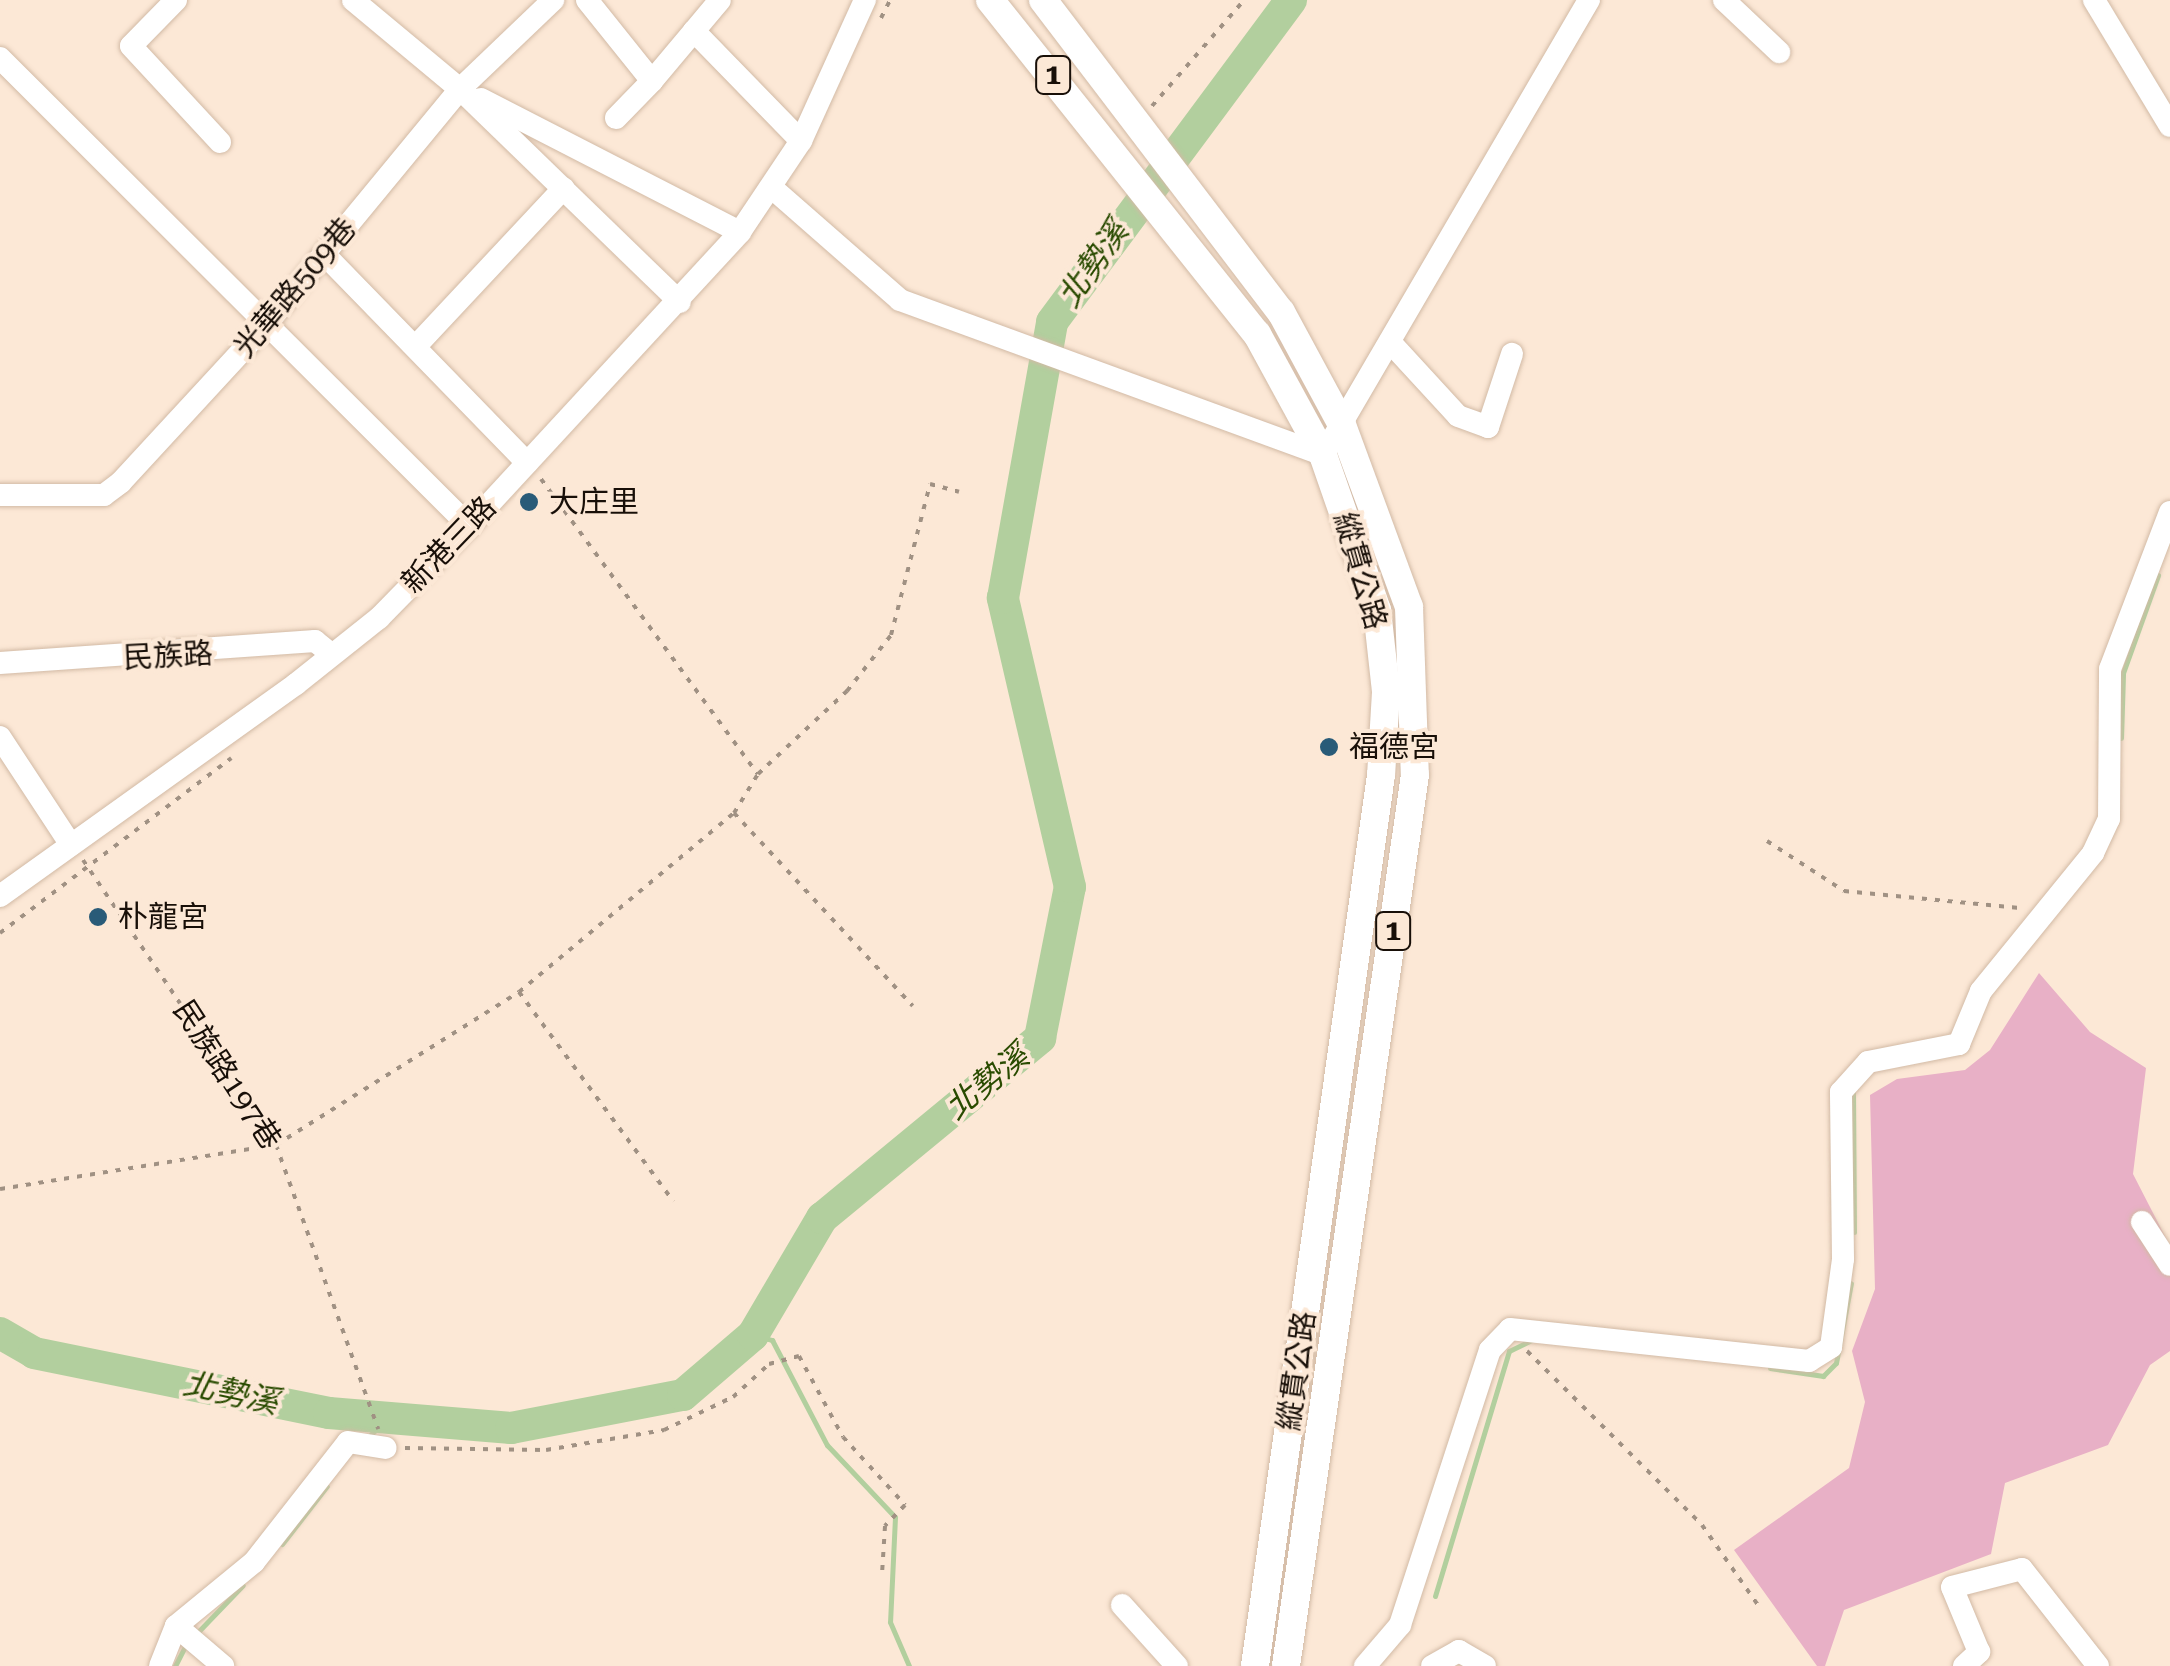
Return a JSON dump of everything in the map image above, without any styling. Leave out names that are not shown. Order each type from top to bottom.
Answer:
[{"type":"main road","name":"縱貫公路","points":[[990,0],[1204,259],[1323,455],[1377,610],[1386,692],[1255,1666]]},
{"type":"main road","name":"1","points":[[1043,0],[1134,126]]},
{"type":"main road","name":"縱貫公路","points":[[1134,126],[1281,312],[1342,426],[1409,607],[1415,775],[1286,1666]]},
{"type":"street","points":[[176,0],[131,46],[220,142]]},
{"type":"street","name":"光華路509巷","points":[[0,495],[104,495],[264,328],[460,89],[553,0]]},
{"type":"street","points":[[586,0],[652,81]]},
{"type":"street","points":[[616,118],[720,0]]},
{"type":"street","name":"新港三路","points":[[0,896],[331,654],[470,526],[680,302],[740,232],[801,140],[865,0]]},
{"type":"street","points":[[772,187],[900,300],[992,328],[1323,455],[1589,0]]},
{"type":"street","points":[[1724,0],[1779,52]]},
{"type":"street","points":[[2094,0],[2170,126]]},
{"type":"street","points":[[360,2],[460,89],[680,302]]},
{"type":"street","points":[[694,30],[801,140]]},
{"type":"street","points":[[0,58],[264,328],[470,526]]},
{"type":"street","points":[[460,89],[740,232]]},
{"type":"street","points":[[416,346],[564,188]]},
{"type":"street","points":[[325,255],[527,463]]},
{"type":"street","points":[[1390,342],[1458,416],[1488,427],[1512,354]]},
{"type":"street","points":[[1365,1666],[1400,1625],[1490,1350],[1510,1328],[1809,1362],[1831,1347],[1849,1073],[1959,1044],[1981,991],[2042,910],[2093,854],[2109,819],[2110,668],[2161,554],[2170,512]]},
{"type":"street","name":"民族路","points":[[0,663],[315,641],[331,654]]},
{"type":"street","points":[[0,737],[71,845]]},
{"type":"street","points":[[2142,1222],[2170,1265]]},
{"type":"street","points":[[160,1666],[254,1562],[369,1445]]},
{"type":"street","points":[[1964,1666],[1979,1652],[1952,1586],[2022,1569],[2098,1666]]},
{"type":"street","points":[[1122,1605],[1178,1666]]},
{"type":"street","points":[[186,1634],[223,1666]]},
{"type":"street","points":[[1432,1666],[1460,1651],[1486,1666]]},
{"type":"path","points":[[1134,126],[1244,0]]},
{"type":"path","points":[[527,463],[758,774]]},
{"type":"path","points":[[0,1189],[276,1145],[519,992],[734,813],[758,774],[892,635],[930,484],[959,492]]},
{"type":"path","points":[[734,813],[912,1006]]},
{"type":"path","points":[[1767,841],[1844,891],[2042,910]]},
{"type":"path","name":"民族路197巷","points":[[71,845],[276,1145],[360,1378],[369,1445]]},
{"type":"path","points":[[519,992],[672,1201]]},
{"type":"path","points":[[1528,1352],[1702,1524],[1758,1604]]},
{"type":"path","points":[[369,1445],[546,1450],[664,1430],[776,1362],[794,1357],[901,1510],[888,1522],[882,1574]]},
{"type":"shaded area","points":[[2039,973],[2090,1032],[2146,1068],[2133,1174],[2170,1246],[2170,1351],[2150,1365],[2108,1445],[2005,1483],[1991,1554],[1844,1610],[1825,1666],[1817,1666],[1734,1550],[1849,1468],[1865,1402],[1852,1351],[1875,1289],[1870,1095],[1897,1079],[1965,1070],[1990,1050]]},
{"type":"waterway","name":"北勢溪","points":[[0,1333],[34,1353],[329,1413],[511,1428],[683,1395],[753,1335],[822,1218],[1040,1038],[1070,887],[1003,598],[1052,322],[1291,0]]},
{"type":"waterway","points":[[2121,738],[2123,673],[2158,575]]},
{"type":"waterway","points":[[1853,1093],[1854,1232]]},
{"type":"waterway","points":[[1770,1368],[1823,1376],[1836,1363],[1851,1283]]},
{"type":"waterway","points":[[753,1335],[772,1340],[827,1445],[895,1517],[890,1622],[909,1666]]},
{"type":"waterway","points":[[1435,1596],[1509,1351],[1532,1340]]},
{"type":"waterway","points":[[369,1436],[389,1418]]},
{"type":"waterway","points":[[282,1544],[327,1486]]},
{"type":"waterway","points":[[195,1635],[243,1585]]},
{"type":"waterway","points":[[175,1666],[187,1642]]},
{"type":"place","name":"大庄里","points":[[529,502]]},
{"type":"place","name":"福德宮","points":[[1329,747]]},
{"type":"place","name":"朴龍宮","points":[[98,917]]}]
